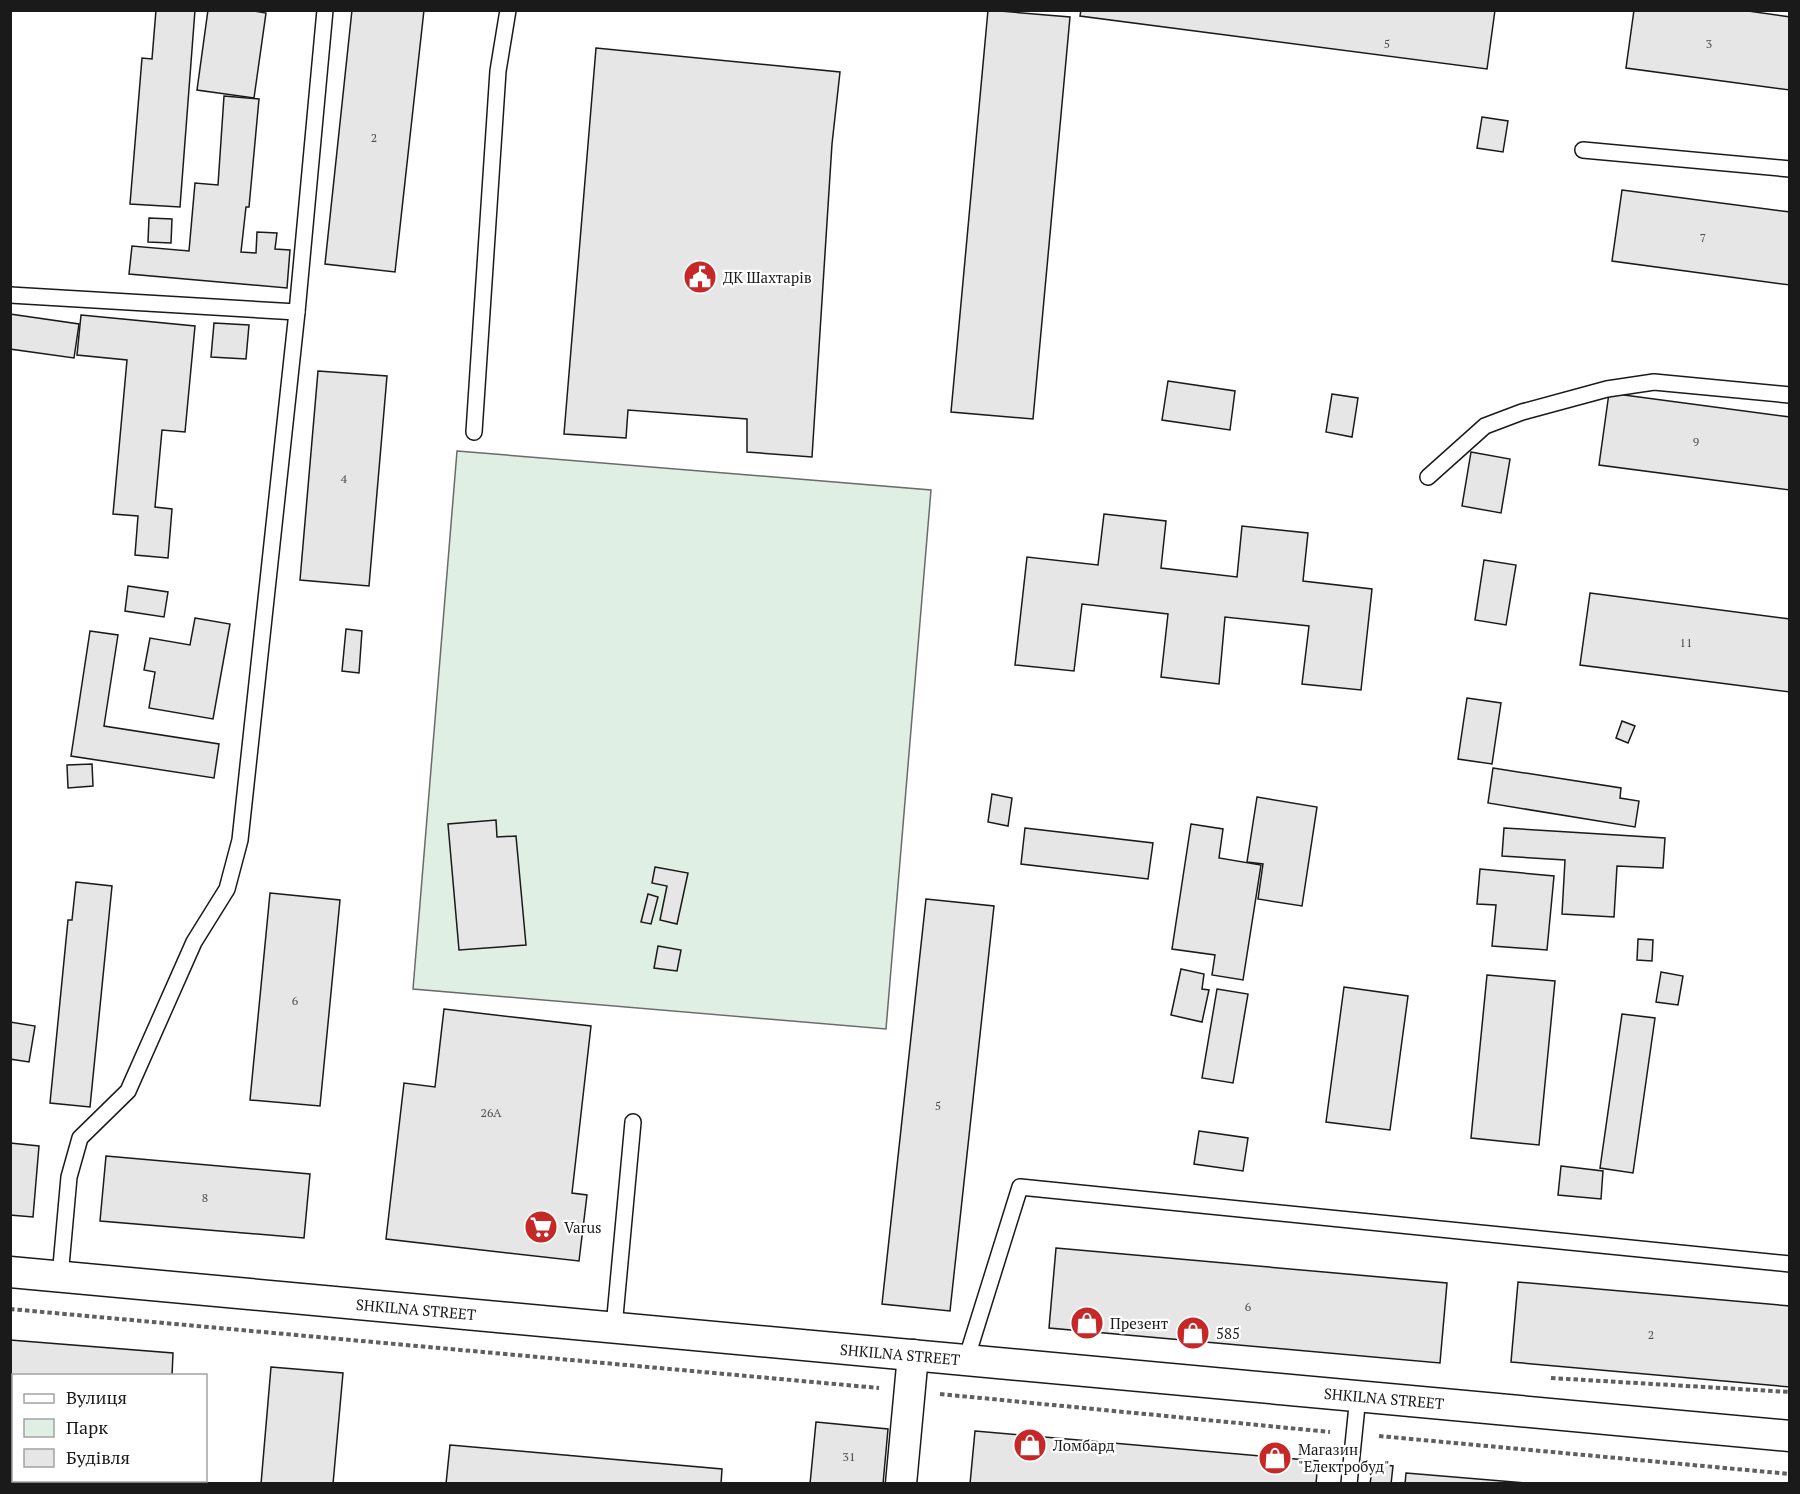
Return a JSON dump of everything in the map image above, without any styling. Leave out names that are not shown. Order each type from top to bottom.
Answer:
[{"type":"street","name":"SHKILNA STREET","points":[[10,1272],[1790,1436]]},
{"type":"street","points":[[901,1484],[914,1354]]},
{"type":"lane","points":[[60,1277],[69,1177],[80,1138],[129,1090],[194,942],[227,889],[240,840],[297,312],[325,10]]},
{"type":"lane","points":[[474,432],[498,71],[508,10]]},
{"type":"lane","points":[[1583,150],[1790,169]]},
{"type":"lane","points":[[10,295],[297,312]]},
{"type":"lane","points":[[1428,477],[1485,426],[1522,412],[1607,389],[1654,382],[1790,395]]},
{"type":"lane","points":[[614,1328],[633,1122]]},
{"type":"lane","points":[[966,1360],[1020,1187],[1790,1264]]},
{"type":"lane","points":[[1349,1484],[1358,1396]]},
{"type":"green space","points":[[457,451],[931,490],[886,1029],[413,989]]},
{"type":"building","points":[[156,10],[195,10],[180,207],[130,204],[142,58],[152,59]]},
{"type":"building","points":[[208,10],[249,10],[266,13],[254,98],[197,90]]},
{"type":"building","points":[[352,10],[424,10],[395,272],[325,264]]},
{"type":"building","points":[[988,10],[1070,17],[1033,419],[951,412]]},
{"type":"building","points":[[1081,10],[1495,10],[1487,69],[1080,16]]},
{"type":"building","points":[[1634,10],[1741,10],[1790,17],[1790,90],[1626,68]]},
{"type":"building","name":"ДК Шахтарів","points":[[596,48],[840,72],[832,144],[812,457],[747,452],[747,419],[628,410],[626,438],[564,434]]},
{"type":"building","points":[[224,96],[259,99],[249,207],[246,207],[241,252],[256,253],[257,232],[277,233],[275,249],[290,250],[287,288],[129,274],[132,246],[189,251],[195,183],[218,185]]},
{"type":"building","points":[[1482,117],[1508,121],[1503,152],[1477,148]]},
{"type":"building","points":[[1622,190],[1790,212],[1790,285],[1612,261]]},
{"type":"building","points":[[149,218],[172,219],[171,243],[148,242]]},
{"type":"building","points":[[10,314],[79,324],[74,358],[10,349]]},
{"type":"building","points":[[81,315],[195,326],[185,432],[162,430],[155,507],[172,509],[168,558],[135,555],[138,516],[113,514],[127,360],[77,355]]},
{"type":"building","points":[[214,323],[249,325],[246,359],[211,357]]},
{"type":"building","points":[[318,371],[387,376],[369,586],[300,580]]},
{"type":"building","points":[[1168,381],[1235,391],[1230,430],[1162,420]]},
{"type":"building","points":[[1609,393],[1790,417],[1790,490],[1599,465]]},
{"type":"building","points":[[1332,394],[1358,398],[1352,437],[1326,432]]},
{"type":"building","points":[[1471,452],[1510,459],[1501,513],[1462,506]]},
{"type":"building","points":[[1104,514],[1166,521],[1161,568],[1237,577],[1242,526],[1308,533],[1303,581],[1372,589],[1361,690],[1302,684],[1309,626],[1225,617],[1219,684],[1161,677],[1168,614],[1082,604],[1074,671],[1015,665],[1027,557],[1098,565]]},
{"type":"building","points":[[1484,560],[1516,565],[1506,625],[1475,620]]},
{"type":"building","points":[[128,586],[168,592],[164,617],[125,611]]},
{"type":"building","points":[[1590,593],[1790,619],[1790,692],[1580,665]]},
{"type":"building","points":[[195,618],[230,624],[213,719],[149,708],[155,672],[144,670],[150,638],[190,645]]},
{"type":"building","points":[[346,629],[362,631],[359,673],[342,671]]},
{"type":"building","points":[[90,631],[118,635],[104,726],[219,744],[214,778],[71,756]]},
{"type":"building","points":[[1467,698],[1501,703],[1492,764],[1458,759]]},
{"type":"building","points":[[1622,721],[1635,726],[1628,743],[1616,738]]},
{"type":"building","points":[[92,764],[93,786],[68,788],[67,765]]},
{"type":"building","points":[[1493,768],[1621,788],[1620,798],[1639,801],[1635,827],[1488,803]]},
{"type":"building","points":[[992,794],[1012,798],[1008,826],[988,822]]},
{"type":"building","points":[[1257,797],[1317,807],[1302,906],[1258,899],[1263,864],[1247,862]]},
{"type":"building","points":[[496,820],[497,837],[516,836],[526,945],[459,950],[448,824]]},
{"type":"building","points":[[1191,824],[1223,829],[1219,858],[1261,865],[1243,980],[1212,975],[1215,955],[1172,949]]},
{"type":"building","points":[[1025,828],[1153,843],[1148,879],[1021,864]]},
{"type":"building","points":[[1504,828],[1665,838],[1663,868],[1617,866],[1614,917],[1562,914],[1565,860],[1502,856]]},
{"type":"building","points":[[655,867],[688,873],[677,924],[660,920],[667,886],[652,883]]},
{"type":"building","points":[[1480,869],[1554,876],[1547,950],[1492,946],[1496,905],[1477,904]]},
{"type":"building","points":[[76,882],[112,886],[90,1107],[50,1103],[68,920],[72,920]]},
{"type":"building","points":[[270,893],[340,900],[320,1106],[250,1100]]},
{"type":"building","points":[[648,894],[658,897],[651,924],[641,922]]},
{"type":"building","points":[[926,899],[994,906],[950,1311],[882,1304]]},
{"type":"building","points":[[1638,939],[1653,940],[1652,961],[1637,960]]},
{"type":"building","points":[[658,946],[681,950],[677,971],[654,968]]},
{"type":"building","points":[[1181,969],[1204,974],[1202,989],[1209,990],[1202,1022],[1171,1015]]},
{"type":"building","points":[[1661,972],[1683,976],[1678,1005],[1656,1002]]},
{"type":"building","points":[[1487,975],[1555,981],[1539,1145],[1471,1138]]},
{"type":"building","points":[[1344,987],[1408,996],[1390,1130],[1326,1122]]},
{"type":"building","points":[[1217,989],[1248,994],[1233,1083],[1202,1078]]},
{"type":"building","points":[[444,1009],[591,1026],[572,1193],[587,1195],[579,1261],[386,1239],[404,1083],[435,1087]]},
{"type":"building","points":[[1622,1014],[1655,1018],[1633,1173],[1600,1168]]},
{"type":"building","points":[[10,1022],[35,1026],[29,1062],[10,1059]]},
{"type":"building","points":[[1199,1131],[1248,1138],[1243,1171],[1194,1164]]},
{"type":"building","points":[[10,1143],[39,1146],[33,1217],[10,1215]]},
{"type":"building","points":[[106,1156],[310,1174],[304,1238],[100,1221]]},
{"type":"building","points":[[1561,1166],[1603,1171],[1601,1199],[1558,1195]]},
{"type":"building","points":[[1056,1248],[1447,1283],[1440,1363],[1049,1328]]},
{"type":"building","points":[[1518,1282],[1790,1306],[1790,1387],[1511,1362]]},
{"type":"building","points":[[10,1340],[173,1353],[172,1374],[12,1374],[12,1416],[10,1416]]},
{"type":"building","points":[[271,1367],[343,1373],[333,1484],[261,1484]]},
{"type":"building","points":[[816,1422],[888,1429],[883,1484],[810,1484]]},
{"type":"building","points":[[975,1431],[1318,1461],[1316,1484],[970,1484]]},
{"type":"building","points":[[450,1445],[722,1469],[721,1484],[446,1484]]},
{"type":"building","points":[[1373,1463],[1393,1466],[1391,1484],[1370,1484]]},
{"type":"building","points":[[10,1471],[12,1471],[12,1482],[99,1484],[10,1484]]},
{"type":"building","points":[[1406,1473],[1537,1484],[1405,1484]]},
{"type":"place","name":"ДК Шахтарів","points":[[700,277]]},
{"type":"place","name":"Varus","points":[[541,1227]]},
{"type":"place","name":"Презент","points":[[1087,1323]]},
{"type":"place","name":"585","points":[[1193,1333]]},
{"type":"place","name":"Ломбард","points":[[1030,1445]]},
{"type":"place","name":"Магазин \"Електробуд\"","points":[[1275,1458]]}]
